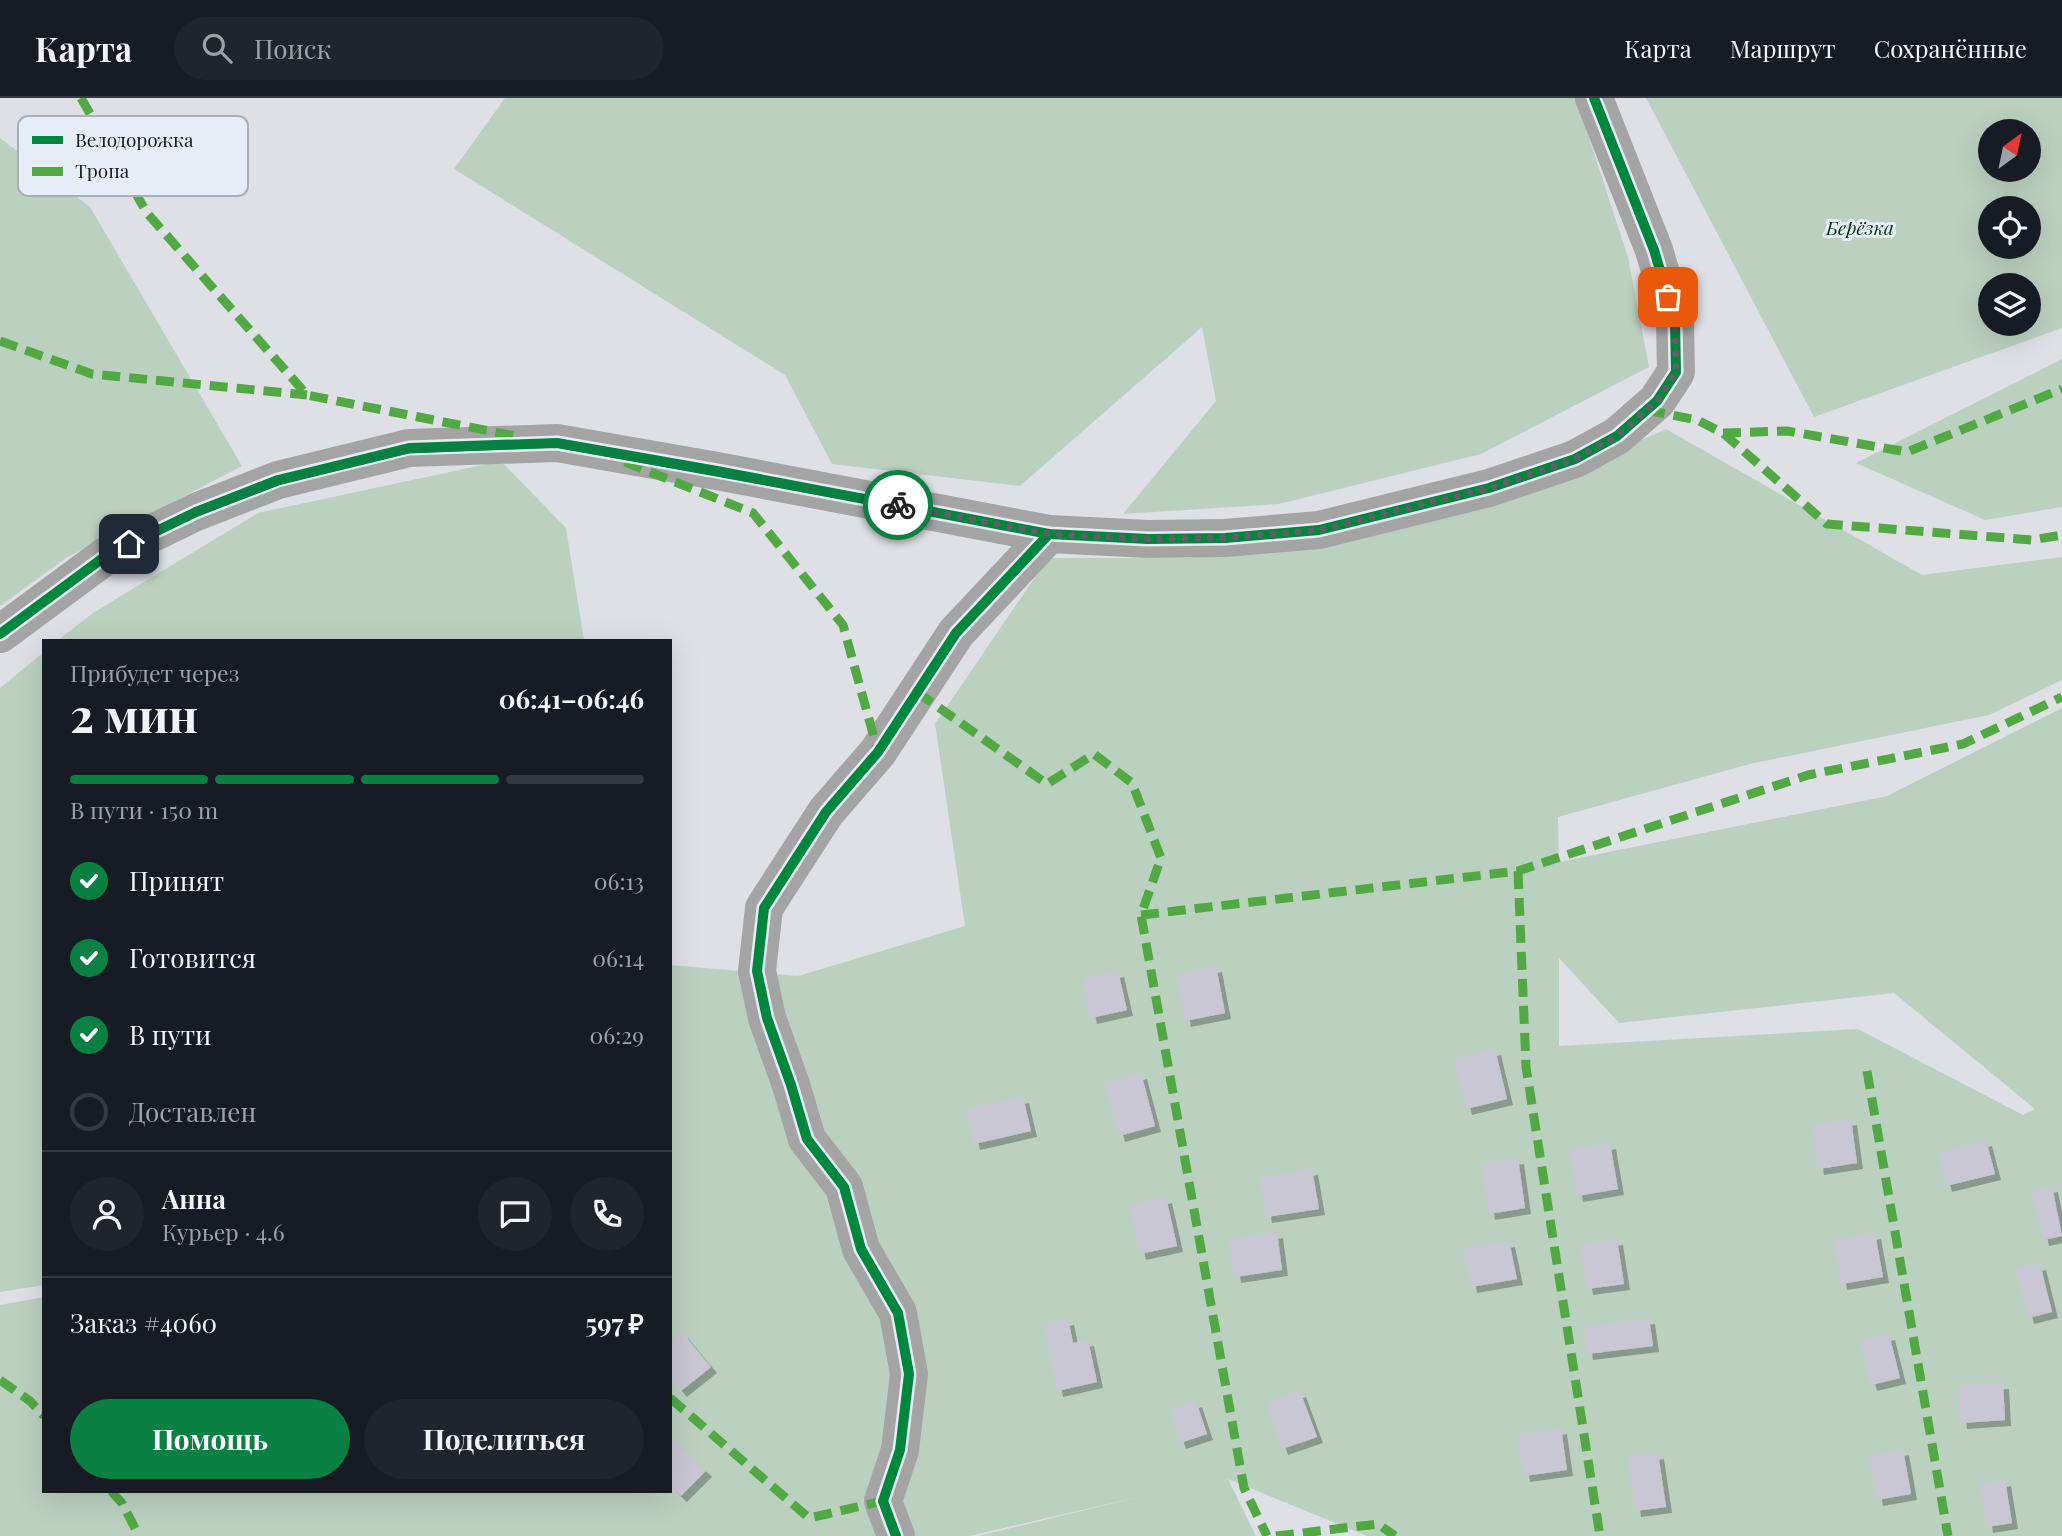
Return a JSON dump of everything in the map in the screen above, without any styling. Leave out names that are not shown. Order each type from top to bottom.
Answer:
[{"type":"street","points":[[0,634],[107,555],[196,512],[278,481],[409,449],[557,443],[1049,534],[1148,539],[1224,538],[1319,530],[1489,488],[1575,459],[1617,436],[1657,401],[1676,372],[1675,321],[1654,250],[1594,98]]},
{"type":"street","points":[[896,1536],[883,1501],[900,1450],[909,1374],[898,1313],[861,1249],[844,1187],[807,1139],[767,1018],[757,971],[764,908],[826,812],[878,752],[956,633],[1049,534]]},
{"type":"green space","points":[[505,98],[1576,98],[1628,257],[1649,367],[1481,454],[1279,504],[1123,514],[1216,401],[1202,327],[1020,486],[832,464],[785,375],[454,169]]},
{"type":"green space","name":"Берёзка","points":[[1646,98],[2062,98],[2062,328],[2041,336],[2041,273],[1978,273],[1978,336],[2040,336],[1814,417]]},
{"type":"green space","points":[[0,138],[18,152],[18,196],[76,196],[90,207],[242,466],[66,558],[0,606]]},
{"type":"green space","points":[[2062,359],[2062,507],[1985,520],[1856,463]]},
{"type":"green space","points":[[1666,429],[1922,575],[2062,557],[2062,680],[1989,715],[1750,764],[1558,817],[1559,862],[1887,796],[2062,708],[2062,1536],[1367,1536],[1228,1479],[1256,1536],[978,1536],[1143,1496],[969,1536],[0,1536],[0,1305],[42,1297],[42,1493],[672,1493],[672,965],[798,976],[965,926],[935,724],[1048,558],[1191,558],[1498,504]],"holes":[[[1559,958],[1619,1023],[1894,993],[2035,1109],[2023,1115],[1858,1029],[1559,1046]]]},
{"type":"green space","points":[[501,461],[566,528],[584,639],[59,639],[93,613],[258,513]]},
{"type":"green space","points":[[42,654],[42,1285],[0,1292],[0,688]]},
{"type":"building","points":[[1216,966],[1225,1013],[1185,1021],[1176,974]]},
{"type":"building","points":[[1118,971],[1127,1010],[1091,1018],[1082,979]]},
{"type":"building","points":[[1495,1049],[1507,1099],[1466,1109],[1454,1059]]},
{"type":"building","points":[[1141,1073],[1155,1126],[1119,1136],[1105,1083]]},
{"type":"building","points":[[1023,1097],[1031,1131],[974,1144],[966,1109]]},
{"type":"building","points":[[1851,1119],[1857,1163],[1818,1169],[1812,1125]]},
{"type":"building","points":[[1986,1140],[1995,1174],[1946,1186],[1938,1153]]},
{"type":"building","points":[[1610,1143],[1618,1189],[1577,1196],[1569,1150]]},
{"type":"building","points":[[1518,1158],[1525,1208],[1489,1214],[1481,1163]]},
{"type":"building","points":[[1312,1169],[1319,1209],[1266,1217],[1259,1177]]},
{"type":"building","points":[[2052,1186],[2062,1236],[2043,1240],[2032,1190]]},
{"type":"building","points":[[1166,1197],[1177,1246],[1140,1254],[1129,1205]]},
{"type":"building","points":[[1277,1232],[1282,1270],[1235,1277],[1229,1239]]},
{"type":"building","points":[[1875,1233],[1883,1277],[1841,1284],[1834,1240]]},
{"type":"building","points":[[1617,1239],[1624,1284],[1587,1289],[1580,1245]]},
{"type":"building","points":[[1509,1241],[1517,1279],[1471,1287],[1464,1249]]},
{"type":"building","points":[[2040,1264],[2052,1312],[2028,1318],[2016,1269]]},
{"type":"building","points":[[1649,1318],[1653,1346],[1587,1354],[1584,1327]]},
{"type":"building","points":[[1068,1319],[1073,1343],[1088,1340],[1097,1382],[1057,1391],[1043,1324]]},
{"type":"building","points":[[682,1332],[711,1367],[681,1391],[672,1380],[672,1340]]},
{"type":"building","points":[[1889,1334],[1900,1378],[1871,1385],[1860,1341]]},
{"type":"building","points":[[2003,1383],[2005,1420],[1961,1423],[1958,1385]]},
{"type":"building","points":[[1300,1391],[1317,1437],[1282,1449],[1266,1403]]},
{"type":"building","points":[[1196,1401],[1207,1434],[1180,1443],[1169,1410]]},
{"type":"building","points":[[1561,1428],[1567,1470],[1524,1476],[1517,1435]]},
{"type":"building","points":[[672,1438],[706,1471],[681,1496],[672,1488]]},
{"type":"building","points":[[1903,1449],[1911,1494],[1877,1500],[1869,1455]]},
{"type":"building","points":[[1658,1453],[1666,1507],[1635,1511],[1628,1457]]},
{"type":"building","points":[[2005,1480],[2012,1523],[1987,1527],[1980,1484]]},
{"type":"marked path","points":[[81,98],[91,116]]},
{"type":"marked path","points":[[137,196],[147,213],[307,395],[520,437]]},
{"type":"marked path","points":[[0,341],[92,374],[307,395]]},
{"type":"marked path","points":[[1723,433],[1787,431],[1907,452],[2062,389]]},
{"type":"marked path","points":[[1647,410],[1697,420],[1723,433],[1827,524],[2032,540],[2062,535]]},
{"type":"marked path","points":[[625,462],[753,513],[843,625],[878,752]]},
{"type":"marked path","points":[[917,692],[1047,784],[1094,754],[1132,783],[1161,858],[1141,915],[1244,1488],[1267,1536]]},
{"type":"marked path","points":[[1141,915],[1518,871],[1808,775],[1963,744],[2062,697]]},
{"type":"marked path","points":[[1518,871],[1526,1067],[1600,1536]]},
{"type":"marked path","points":[[1867,1071],[1948,1536]]},
{"type":"marked path","points":[[0,1380],[30,1401],[42,1414]]},
{"type":"marked path","points":[[672,1400],[809,1518],[883,1501]]},
{"type":"marked path","points":[[113,1493],[122,1503],[139,1536]]},
{"type":"marked path","points":[[1276,1536],[1378,1524],[1395,1536]]},
{"type":"cycle path","points":[[0,634],[107,555],[196,512],[278,480],[409,448],[557,443],[1049,534],[1148,539],[1225,538],[1319,530],[1489,488],[1575,459],[1617,436],[1657,401],[1676,372],[1675,321],[1654,250],[1594,98]]},
{"type":"cycle path","points":[[896,1536],[883,1501],[900,1450],[909,1374],[898,1313],[861,1249],[844,1187],[807,1139],[767,1018],[757,971],[764,908],[826,812],[878,752],[956,633],[1049,534]]},
{"type":"way so far","points":[[898,505],[1049,534],[1148,539],[1224,538],[1319,530],[1489,488],[1575,459],[1617,436],[1657,401],[1676,372],[1675,321],[1668,297]]},
{"type":"route","points":[[129,544],[196,512],[278,481],[409,449],[557,443],[898,505]]}]
